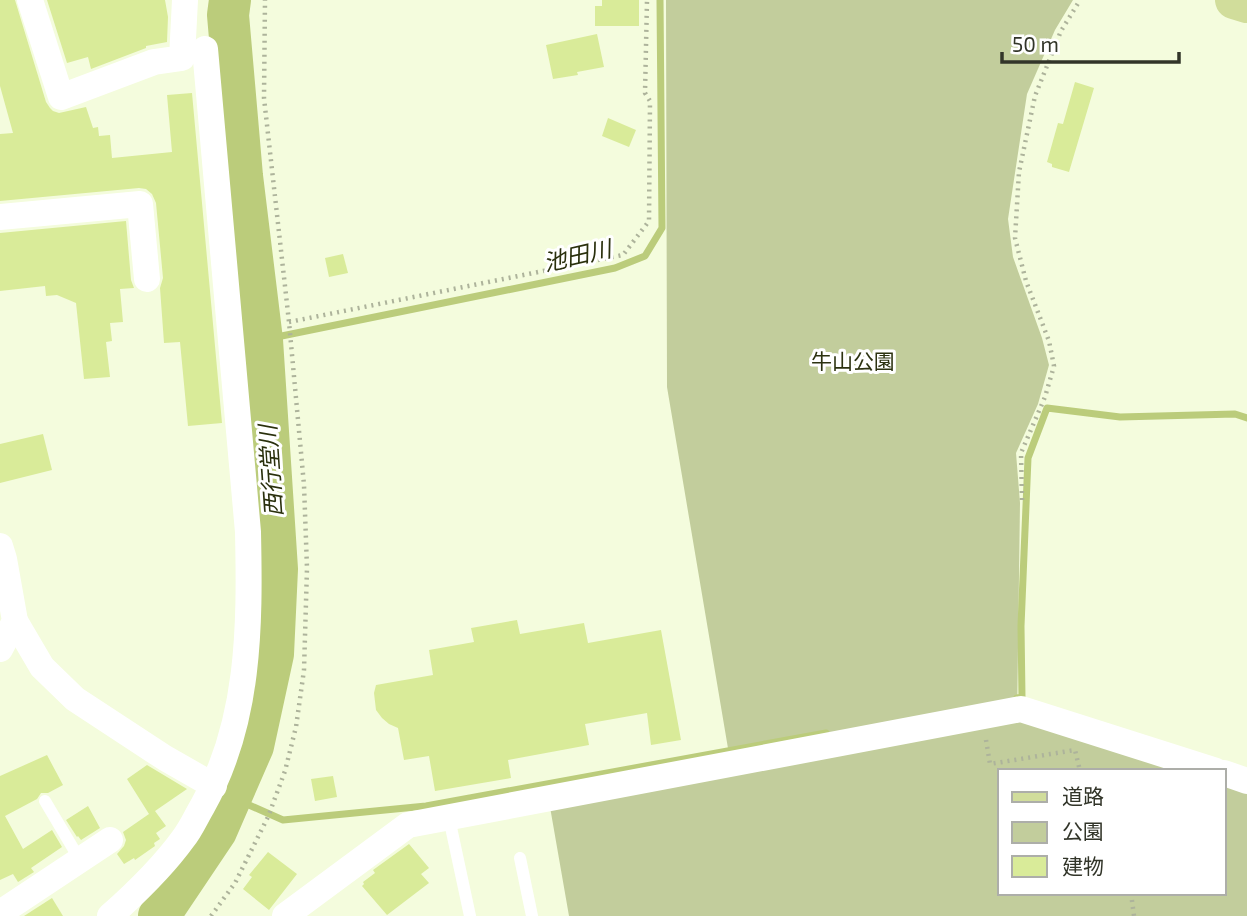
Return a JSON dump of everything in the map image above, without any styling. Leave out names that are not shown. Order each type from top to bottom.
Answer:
[{"type":"main road","points":[[1234,0],[1247,4]]},
{"type":"street","points":[[30,0],[61,97],[154,62],[181,58],[185,0]]},
{"type":"street","points":[[110,916],[143,887],[185,837],[214,786],[231,739],[244,683],[250,604],[248,532],[205,49]]},
{"type":"street","points":[[0,217],[140,204],[146,279]]},
{"type":"street","points":[[0,546],[15,621],[42,667],[75,699],[214,786]]},
{"type":"street","points":[[0,649],[15,621]]},
{"type":"street","points":[[285,916],[408,825],[982,715],[1021,709],[1210,769]]},
{"type":"street","points":[[1226,775],[1247,781]]},
{"type":"street","points":[[0,913],[110,840]]},
{"type":"lane","points":[[45,801],[80,860]]},
{"type":"lane","points":[[449,818],[470,916]]},
{"type":"lane","points":[[520,858],[532,916]]},
{"type":"path","points":[[211,916],[235,883],[268,817],[285,771],[296,727],[304,670],[307,554],[304,485],[264,98],[265,0]]},
{"type":"path","points":[[289,322],[623,255],[649,221],[650,101],[645,93],[647,0]]},
{"type":"path","points":[[1022,500],[1021,453],[1045,397],[1054,366],[1049,341],[1026,281],[1015,238],[1019,172],[1035,96],[1061,32],[1080,0]]},
{"type":"path","points":[[982,715],[990,764],[1074,750],[1079,769]]},
{"type":"path","points":[[1131,895],[1134,916]]},
{"type":"green space","name":"牛山公園","points":[[666,0],[1073,0],[1055,30],[1027,94],[1008,219],[1013,257],[1049,365],[1038,404],[1016,453],[1020,503],[1017,720],[1170,769],[998,769],[998,895],[1226,895],[1226,787],[1247,793],[1247,916],[569,916],[550,807],[732,772],[667,387]]},
{"type":"building","points":[[0,0],[15,0],[50,108],[59,113],[86,107],[93,128],[98,127],[99,136],[110,135],[112,158],[172,152],[167,95],[192,93],[222,423],[188,426],[180,342],[164,343],[160,288],[163,278],[156,203],[152,194],[139,188],[0,201],[0,134],[13,133],[0,86]]},
{"type":"building","points":[[47,0],[165,0],[168,17],[167,42],[146,46],[91,69],[88,57],[67,63]]},
{"type":"building","points":[[602,0],[639,0],[639,26],[595,26],[595,6],[602,6]]},
{"type":"building","points":[[597,34],[604,67],[553,79],[546,45]]},
{"type":"building","points":[[1075,82],[1094,88],[1069,172],[1052,167],[1052,164],[1047,162],[1058,123],[1063,124]]},
{"type":"building","points":[[608,118],[636,130],[629,147],[602,136]]},
{"type":"building","points":[[126,221],[134,288],[120,289],[123,322],[110,323],[112,341],[106,342],[110,377],[84,379],[76,303],[57,295],[46,296],[45,286],[0,291],[0,233]]},
{"type":"building","points":[[343,254],[348,273],[329,277],[325,258]]},
{"type":"building","points":[[43,434],[52,470],[0,483],[0,444]]},
{"type":"building","points":[[517,620],[520,634],[584,623],[588,643],[661,630],[681,740],[651,745],[647,713],[585,724],[589,745],[508,760],[511,778],[435,791],[429,756],[404,760],[398,728],[389,724],[376,710],[376,685],[433,675],[429,650],[474,642],[471,628]]},
{"type":"building","points":[[47,755],[63,785],[48,793],[41,793],[37,799],[5,816],[23,849],[52,830],[62,847],[31,868],[34,872],[18,882],[13,874],[0,880],[0,776]]},
{"type":"building","points":[[147,765],[187,789],[155,811],[166,826],[156,833],[160,839],[154,843],[155,846],[124,864],[117,854],[126,840],[123,832],[149,814],[127,779]]},
{"type":"building","points":[[333,776],[337,797],[315,801],[311,779]]},
{"type":"building","points":[[88,806],[100,828],[81,840],[66,820]]},
{"type":"building","points":[[409,844],[429,868],[421,874],[429,883],[387,915],[362,886],[363,882],[375,873],[373,870]]},
{"type":"building","points":[[268,852],[297,874],[269,910],[243,889],[252,877],[249,875]]},
{"type":"building","points":[[52,898],[63,916],[24,916]]},
{"type":"waterway","name":"西行堂川","points":[[159,916],[216,831],[253,746],[273,654],[277,569],[262,340],[242,176],[228,15],[230,0]]},
{"type":"waterway","name":"池田川","points":[[262,340],[615,268],[645,256],[662,228],[660,0]]},
{"type":"waterway","points":[[1017,698],[1022,697],[1021,626],[1028,458],[1047,408],[1120,417],[1235,414],[1247,418]]},
{"type":"waterway","points":[[231,797],[283,820],[426,806],[826,733]]}]
